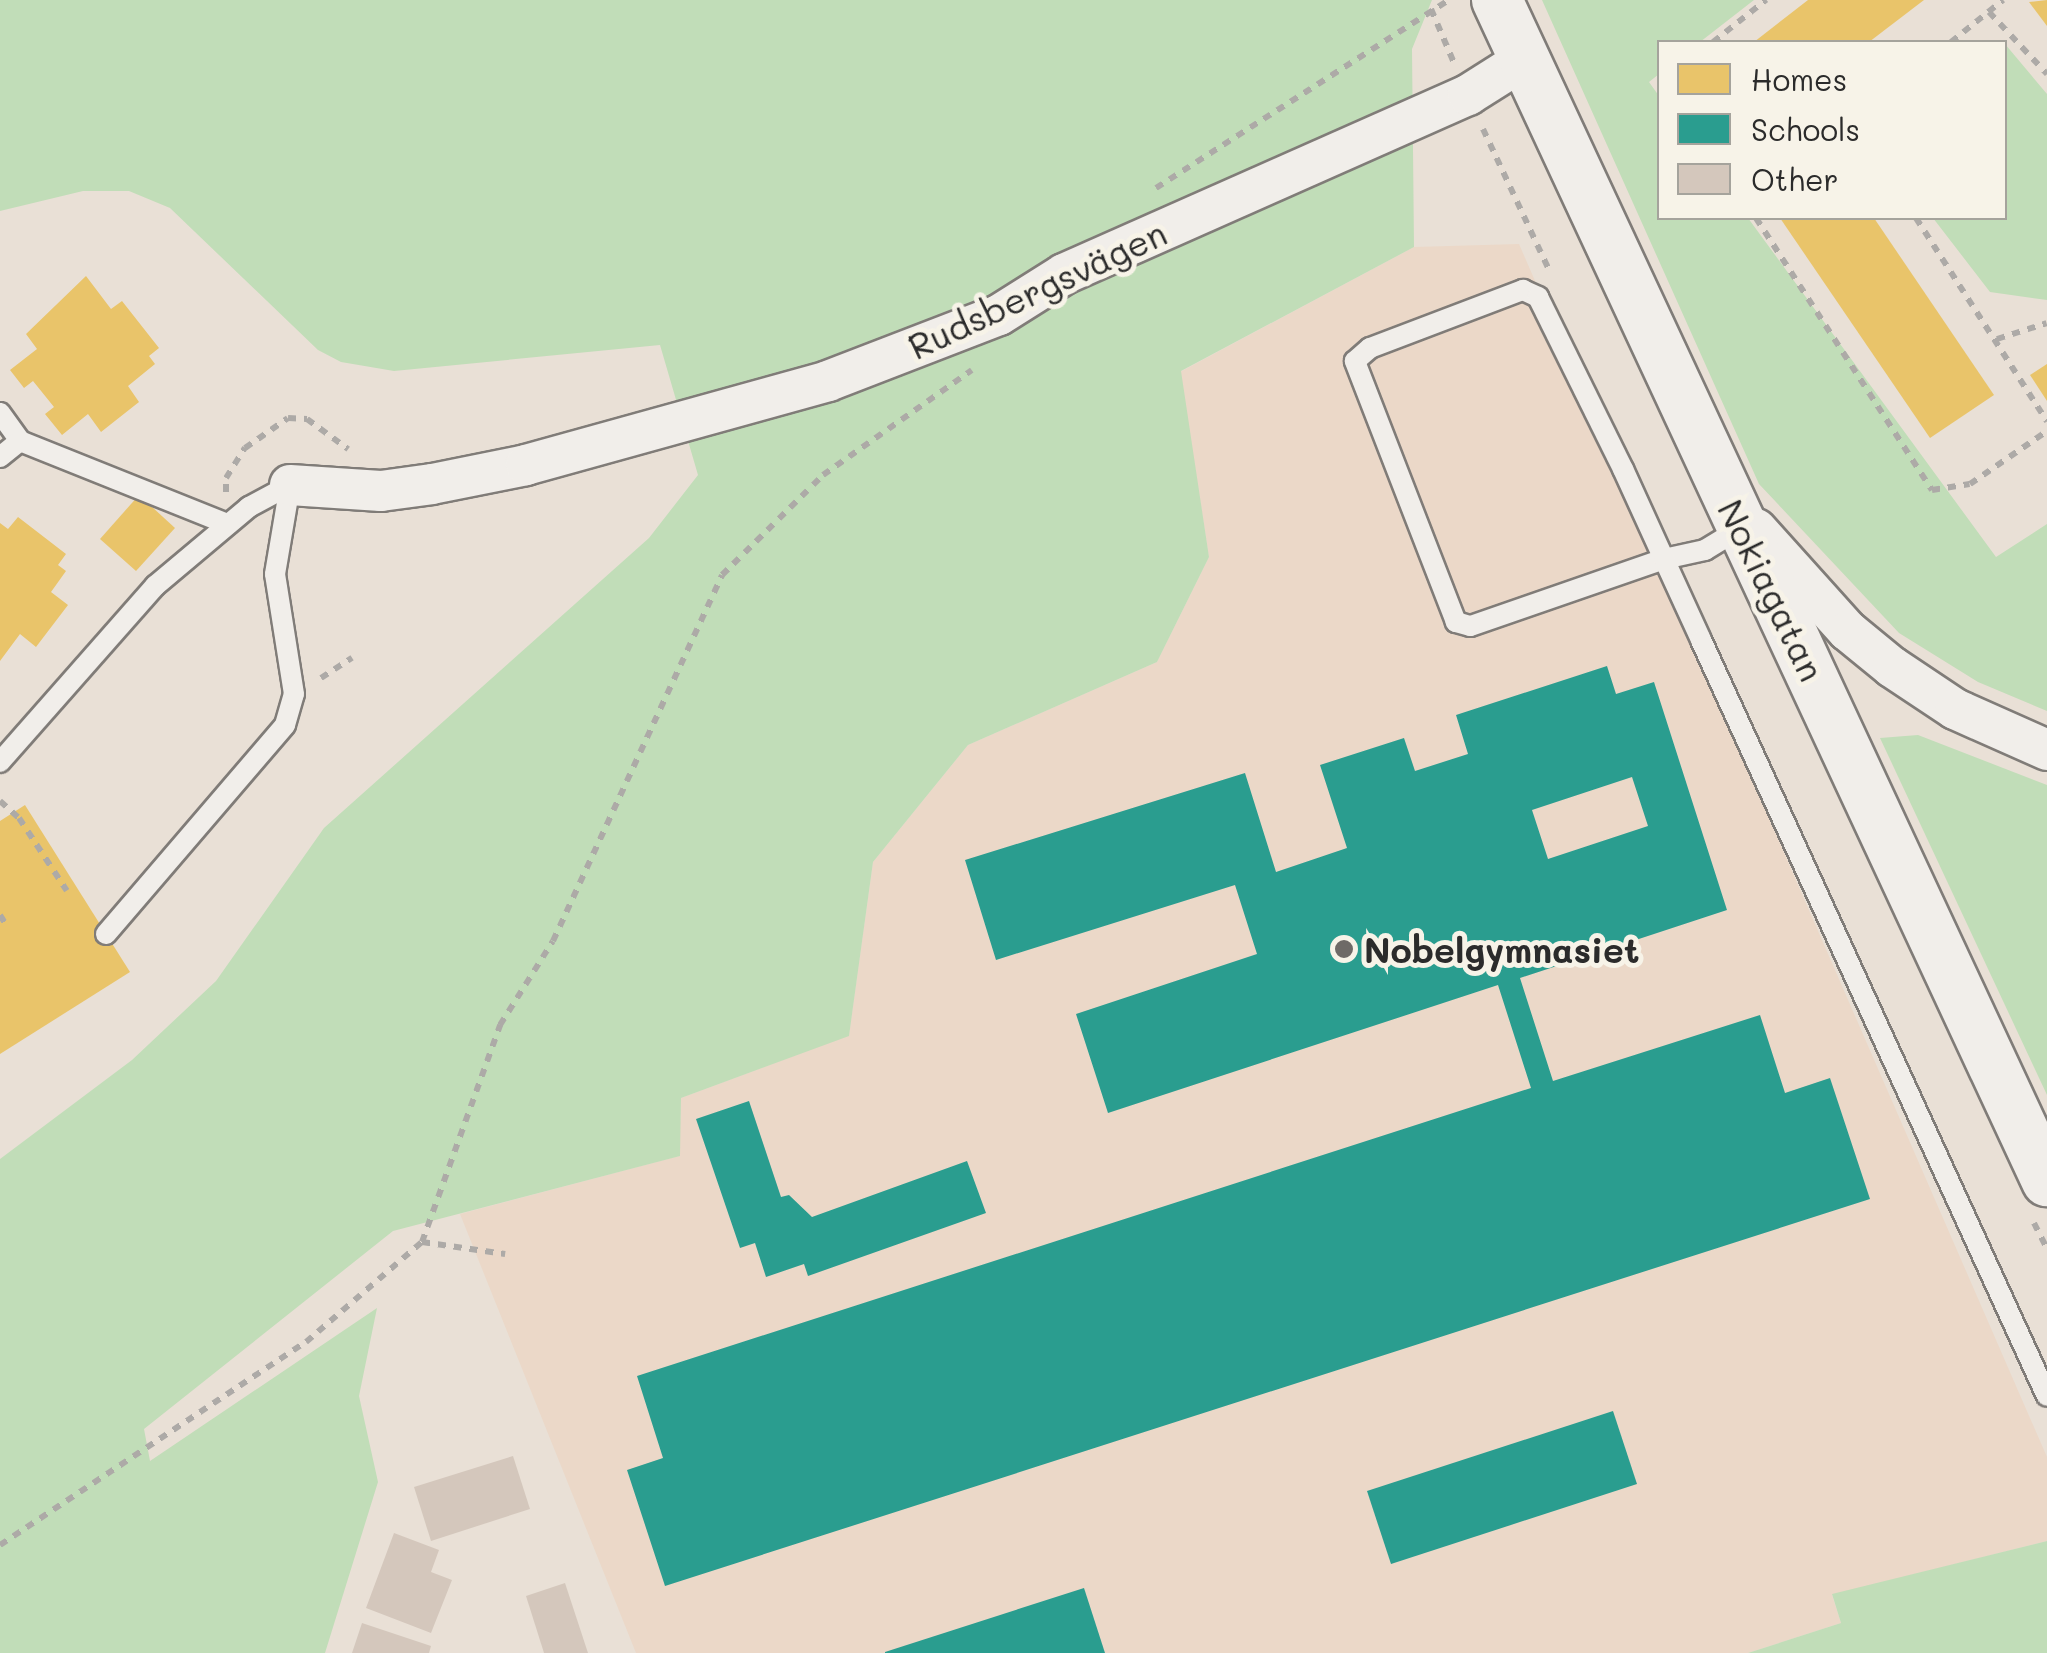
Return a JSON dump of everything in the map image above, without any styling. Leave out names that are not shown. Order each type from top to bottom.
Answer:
[{"type":"street","name":"Nokiagatan","points":[[1497,0],[1718,482],[2047,1180]]},
{"type":"street","name":"Rudsbergsvägen","points":[[290,485],[382,491],[432,484],[526,465],[828,381],[999,314],[1064,274],[1468,95],[1526,59]]},
{"type":"street","points":[[1718,482],[1786,566],[1877,654],[1955,709],[2047,750]]},
{"type":"lane","points":[[1741,528],[1705,550],[1664,559],[1470,626],[1456,622],[1355,361],[1370,348],[1523,290],[1538,297],[1664,559],[2047,1396]]},
{"type":"lane","points":[[0,413],[20,441],[228,524]]},
{"type":"lane","points":[[0,457],[20,441]]},
{"type":"lane","points":[[0,762],[155,586],[228,524],[290,485]]},
{"type":"lane","points":[[106,934],[285,725],[294,694],[275,574],[290,485]]},
{"type":"path","points":[[1144,196],[1449,0]]},
{"type":"path","points":[[1716,40],[1766,0]]},
{"type":"path","points":[[1954,40],[2003,0]]},
{"type":"path","points":[[1989,12],[2047,74]]},
{"type":"path","points":[[1757,220],[1932,490],[1970,484],[2047,431]]},
{"type":"path","points":[[1917,220],[2047,422]]},
{"type":"path","points":[[1997,339],[2047,323]]},
{"type":"path","points":[[0,1545],[306,1342],[422,1242],[500,1025],[553,941],[722,575],[881,428],[983,364]]},
{"type":"path","points":[[0,801],[19,818],[67,890]]},
{"type":"path","points":[[0,915],[8,928]]},
{"type":"path","points":[[422,1242],[506,1254]]},
{"type":"shaded area","name":"Nobelgymnasiet","points":[[1519,244],[2047,1457],[2047,1541],[1832,1595],[1841,1623],[1748,1653],[636,1653],[460,1214],[679,1156],[681,1098],[849,1035],[873,862],[968,745],[1157,662],[1209,557],[1180,372],[1414,247]]},
{"type":"green space","points":[[0,0],[1432,0],[1412,49],[1414,247],[1181,371],[1209,557],[1157,662],[968,745],[873,862],[849,1036],[681,1098],[680,1156],[393,1231],[144,1429],[150,1461],[377,1308],[359,1396],[378,1482],[325,1653],[0,1653],[0,1159],[132,1060],[216,981],[324,828],[649,538],[698,475],[660,345],[394,371],[341,362],[318,350],[170,208],[129,191],[83,191],[0,211]]},
{"type":"green space","points":[[1542,0],[1754,0],[1703,40],[1657,40],[1657,76],[1649,82],[1657,93],[1657,220],[1749,220],[1996,557],[2047,524],[2047,711],[1978,682],[1899,633],[1759,484]]},
{"type":"green space","points":[[2007,46],[2047,94],[2047,300],[1990,292],[1935,220],[2007,220]]},
{"type":"green space","points":[[1918,735],[2047,785],[2047,1095],[1880,738]]},
{"type":"green space","points":[[2047,1541],[2047,1653],[1748,1653],[1841,1623],[1832,1594]]},
{"type":"building: Homes","points":[[1808,0],[1924,0],[1872,40],[1757,40]]},
{"type":"building: Homes","points":[[2047,0],[2047,26],[2029,2]]},
{"type":"building: Homes","points":[[1781,220],[1875,220],[1994,395],[1930,438]]},
{"type":"building: Homes","points":[[86,276],[111,309],[122,301],[159,348],[149,356],[155,364],[128,386],[139,402],[101,432],[88,414],[62,435],[45,414],[54,407],[33,381],[24,388],[10,370],[37,349],[26,334]]},
{"type":"building: Homes","points":[[2047,364],[2047,401],[2030,375]]},
{"type":"building: Homes","points":[[139,495],[175,528],[136,571],[100,539]]},
{"type":"building: Homes","points":[[18,517],[66,554],[58,565],[66,571],[51,592],[68,605],[36,647],[20,634],[0,661],[0,523],[8,529]]},
{"type":"building: Homes","points":[[25,805],[130,972],[0,1054],[0,821]]},
{"type":"building: Schools","points":[[1607,666],[1616,694],[1654,682],[1727,910],[1520,978],[1553,1081],[1760,1015],[1785,1093],[1830,1078],[1870,1199],[665,1586],[627,1470],[663,1458],[637,1376],[1531,1088],[1498,985],[1108,1113],[1076,1014],[1257,954],[1235,885],[996,960],[965,860],[1245,773],[1276,872],[1347,848],[1320,765],[1404,738],[1415,771],[1468,754],[1456,715]],"holes":[[[1632,777],[1648,826],[1548,859],[1532,810]]]},
{"type":"building: Schools","points":[[749,1101],[781,1197],[789,1195],[812,1217],[967,1161],[986,1213],[808,1276],[804,1264],[766,1277],[755,1243],[740,1248],[696,1119]]},
{"type":"building: Schools","points":[[1613,1411],[1637,1484],[1391,1564],[1367,1491]]},
{"type":"building: Schools","points":[[1084,1588],[1105,1653],[885,1653],[885,1652]]},
{"type":"building: Other","points":[[513,1456],[530,1509],[431,1541],[414,1487]]},
{"type":"building: Other","points":[[394,1533],[439,1550],[431,1572],[452,1580],[431,1633],[366,1608]]},
{"type":"building: Other","points":[[565,1583],[588,1653],[544,1653],[526,1596]]},
{"type":"building: Other","points":[[362,1623],[431,1646],[429,1653],[352,1653]]},
{"type":"place","name":"Nobelgymnasiet","points":[[1344,949]]}]
